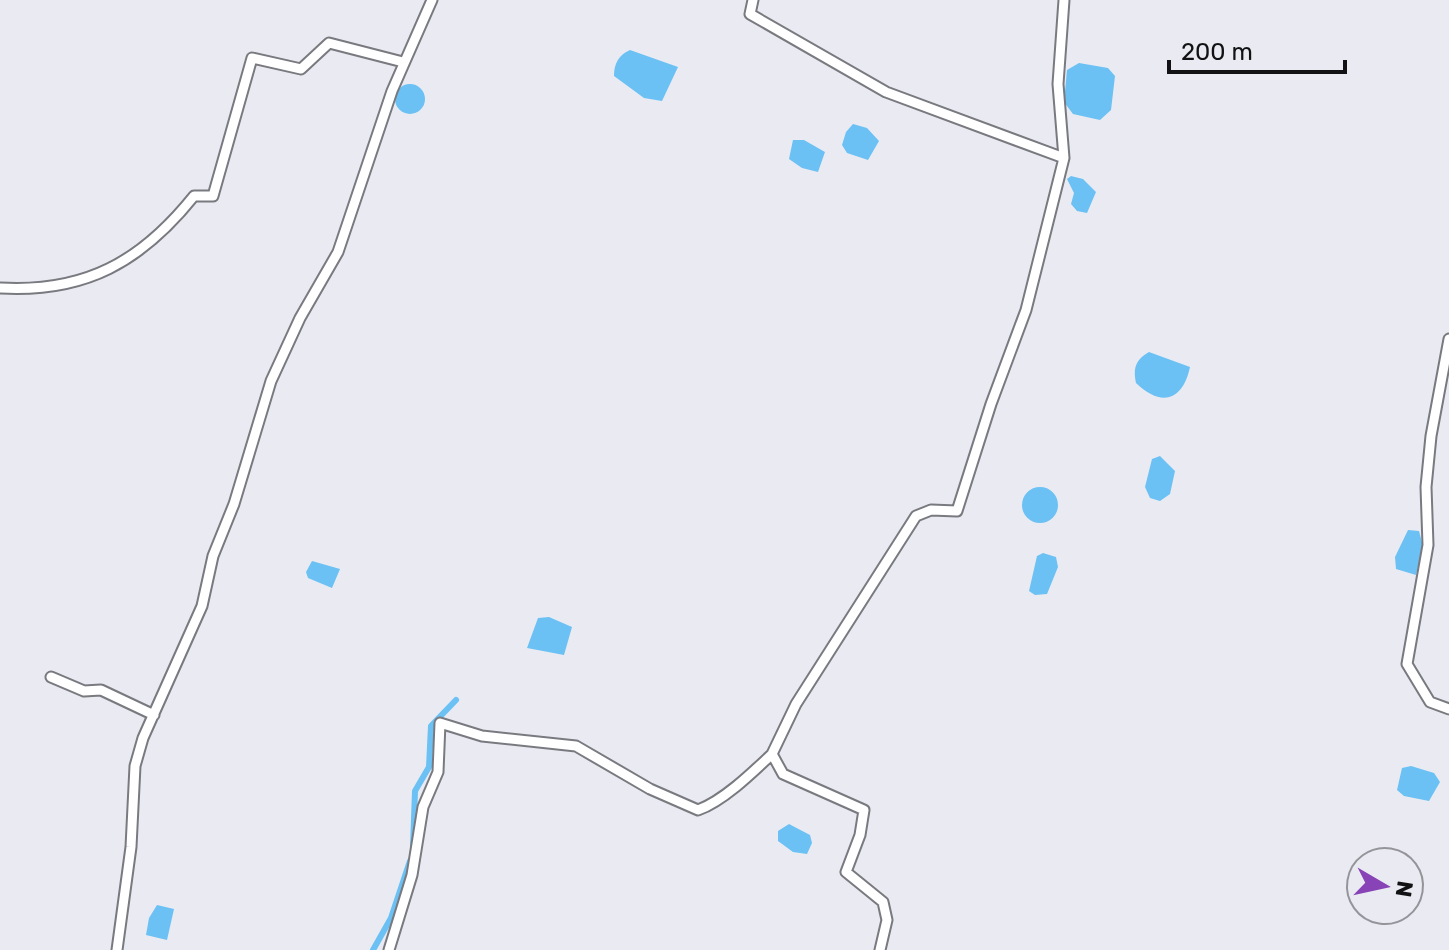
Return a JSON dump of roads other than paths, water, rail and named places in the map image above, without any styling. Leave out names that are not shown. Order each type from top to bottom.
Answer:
[{"type":"street","points":[[117,950],[131,847],[135,766],[202,606],[213,556],[234,504],[271,381],[300,318],[338,252],[403,62],[432,0]]},
{"type":"street","points":[[753,0],[750,14],[886,92],[1064,158]]},
{"type":"street","points":[[389,950],[412,875],[423,807],[438,772],[440,723],[496,739],[576,746],[650,789],[698,810],[715,804],[722,794],[752,774],[772,754],[804,692],[916,516],[931,510],[957,511],[991,404],[1026,310],[1064,158],[1058,84],[1064,0]]},
{"type":"street","points":[[0,288],[42,290],[132,259],[159,235],[194,196],[213,196],[252,58],[301,69],[329,43],[403,62]]},
{"type":"street","points":[[1449,339],[1431,436],[1426,502],[1428,545],[1407,664],[1430,702],[1449,709]]},
{"type":"street","points":[[51,677],[84,691],[101,690],[154,715]]},
{"type":"street","points":[[772,754],[783,774],[864,810],[860,835],[846,872],[883,902],[887,920],[880,950]]},
{"type":"water","points":[[630,50],[678,67],[662,101],[644,98],[614,76],[618,60]]},
{"type":"water","points":[[1079,63],[1108,68],[1115,76],[1111,110],[1100,120],[1073,114],[1064,102],[1067,70]]},
{"type":"water","points":[[410,84],[421,88],[425,99],[421,110],[410,114],[399,110],[395,99],[399,88]]},
{"type":"water","points":[[853,124],[867,128],[879,141],[868,160],[847,153],[842,145],[846,132]]},
{"type":"water","points":[[793,140],[804,140],[825,152],[818,172],[802,168],[789,159]]},
{"type":"water","points":[[1071,176],[1083,179],[1096,192],[1087,213],[1077,211],[1071,204],[1074,193],[1067,179]]},
{"type":"water","points":[[1149,352],[1190,367],[1182,387],[1170,397],[1154,396],[1136,383],[1136,365]]},
{"type":"water","points":[[1160,456],[1175,471],[1170,494],[1160,501],[1150,498],[1145,487],[1152,459]]},
{"type":"water","points":[[1040,487],[1052,493],[1058,505],[1052,517],[1040,523],[1028,517],[1022,505],[1028,493]]},
{"type":"water","points":[[1408,530],[1419,531],[1423,546],[1416,575],[1396,569],[1395,557]]},
{"type":"water","points":[[1043,553],[1056,557],[1058,567],[1047,594],[1035,595],[1029,591],[1037,556]]},
{"type":"water","points":[[312,561],[340,569],[332,588],[308,578],[306,572]]},
{"type":"water","points":[[549,617],[572,627],[564,655],[527,648],[538,618]]},
{"type":"water","points":[[1411,766],[1434,773],[1440,782],[1429,801],[1404,796],[1397,790],[1402,768]]},
{"type":"water","points":[[789,824],[810,835],[812,843],[807,854],[793,852],[778,841],[778,831]]},
{"type":"water","points":[[157,905],[174,909],[167,940],[146,935],[149,918]]},
{"type":"waterway","points":[[413,847],[415,791],[429,767],[431,726],[456,700]]},
{"type":"waterway","points":[[373,950],[391,918],[410,861]]}]
